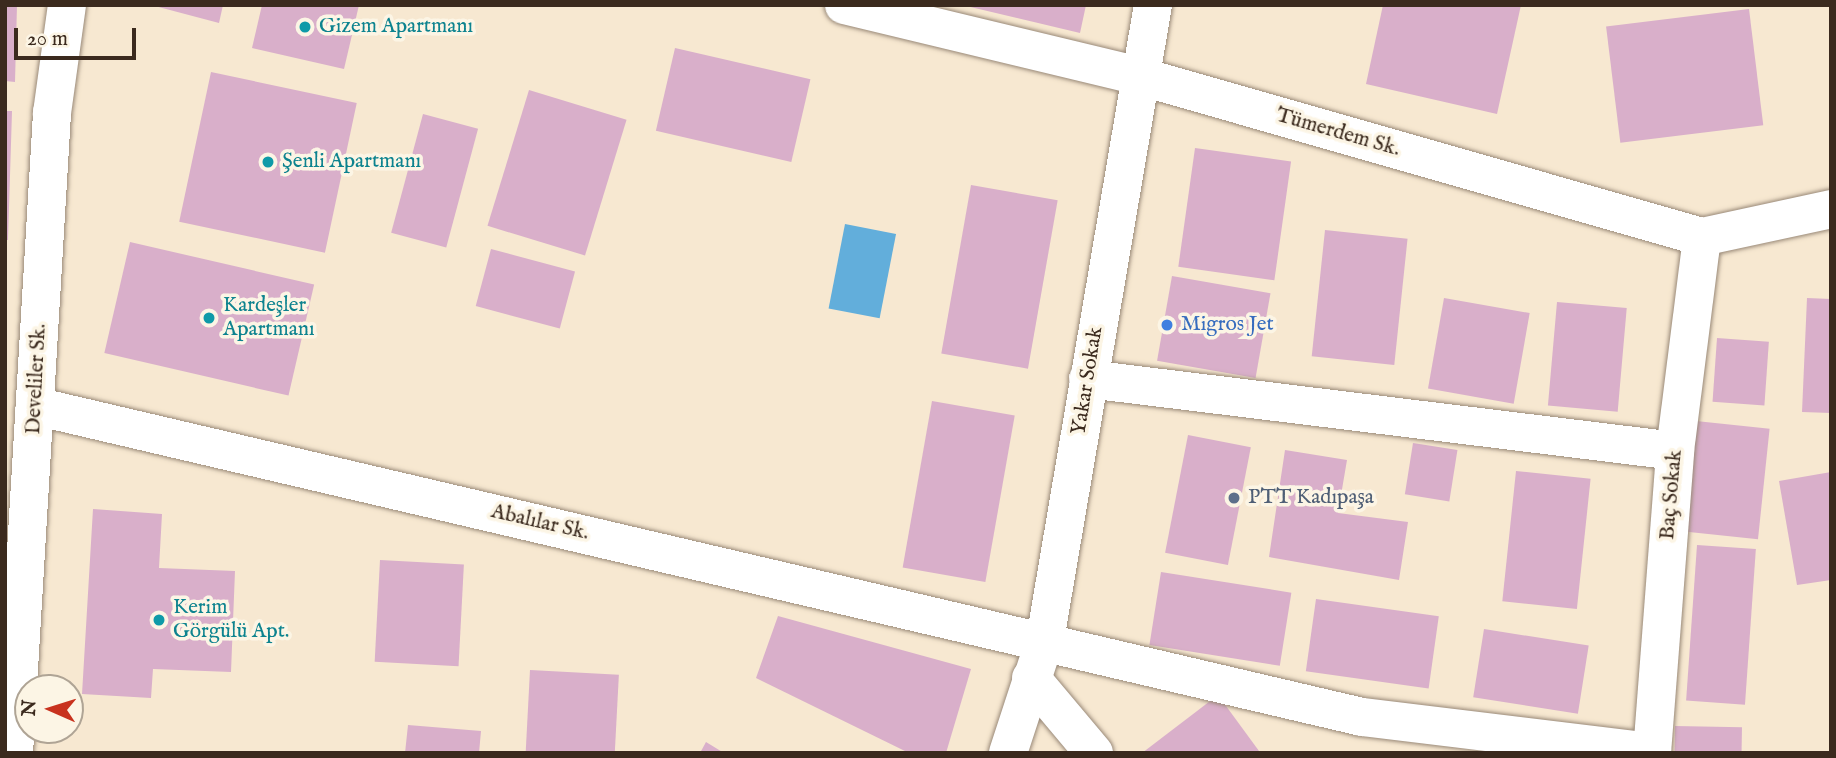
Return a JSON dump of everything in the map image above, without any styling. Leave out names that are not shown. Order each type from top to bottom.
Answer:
[{"type":"street","name":"Develiler Sk.","points":[[14,753],[52,113],[67,5]]},
{"type":"street","name":"Tümerdem Sk.","points":[[844,5],[1139,76],[1702,237],[1831,209]]},
{"type":"street","name":"Yakar Sokak","points":[[1008,753],[1045,640],[1153,5]]},
{"type":"street","name":"Baç Sokak","points":[[1652,752],[1675,451],[1702,237]]},
{"type":"street","points":[[1088,379],[1675,451]]},
{"type":"street","name":"Abalılar Sk.","points":[[35,406],[1045,640],[1362,717],[1652,752]]},
{"type":"street","points":[[1031,678],[1094,753]]},
{"type":"water","points":[[845,224],[896,234],[880,318],[829,308]]},
{"type":"building","points":[[5,5],[17,5],[15,82],[5,81]]},
{"type":"building","points":[[151,5],[223,5],[219,23]]},
{"type":"building","name":"Gizem Apartmanı","points":[[262,5],[359,5],[344,69],[252,48]]},
{"type":"building","points":[[962,5],[1086,5],[1080,33]]},
{"type":"building","points":[[1383,5],[1521,5],[1497,114],[1366,84]]},
{"type":"building","points":[[1749,9],[1763,125],[1620,143],[1606,27]]},
{"type":"building","points":[[675,48],[810,79],[791,162],[656,131]]},
{"type":"building","name":"Şenli Apartmanı","points":[[211,72],[357,103],[325,253],[179,222]]},
{"type":"building","points":[[529,90],[627,120],[585,256],[487,226]]},
{"type":"building","points":[[5,111],[12,111],[8,240],[5,240]]},
{"type":"building","points":[[423,114],[478,129],[446,248],[391,233]]},
{"type":"building","points":[[1195,148],[1291,161],[1274,280],[1178,267]]},
{"type":"building","points":[[971,185],[1058,200],[1028,369],[941,353]]},
{"type":"building","points":[[1325,230],[1408,239],[1394,365],[1312,356]]},
{"type":"building","name":"Kardeşler Apartmanı","points":[[130,242],[314,285],[289,396],[104,353]]},
{"type":"building","points":[[491,249],[575,272],[560,329],[476,306]]},
{"type":"building","points":[[1172,276],[1270,293],[1256,378],[1157,361]]},
{"type":"building","points":[[1444,298],[1530,313],[1514,404],[1428,389]]},
{"type":"building","points":[[1807,298],[1831,299],[1831,413],[1802,412]]},
{"type":"building","points":[[1557,302],[1627,308],[1618,412],[1548,406]]},
{"type":"building","points":[[1717,338],[1769,342],[1764,405],[1713,402]]},
{"type":"building","points":[[932,401],[1015,416],[985,582],[903,567]]},
{"type":"building","points":[[1696,421],[1770,429],[1758,539],[1684,531]]},
{"type":"building","points":[[1188,435],[1251,447],[1228,565],[1165,553]]},
{"type":"building","points":[[1413,443],[1457,450],[1449,501],[1405,494]]},
{"type":"building","points":[[1285,450],[1347,460],[1338,513],[1408,522],[1399,580],[1269,557]]},
{"type":"building","points":[[1516,471],[1591,479],[1577,609],[1502,601]]},
{"type":"building","points":[[1831,472],[1831,580],[1797,585],[1779,481]]},
{"type":"building","name":"Kerim Görgülü Apt.","points":[[93,509],[162,514],[159,568],[235,571],[231,672],[153,669],[151,698],[84,694]]},
{"type":"building","points":[[1697,545],[1756,549],[1745,705],[1686,701]]},
{"type":"building","points":[[380,560],[464,564],[459,666],[375,662]]},
{"type":"building","points":[[1161,572],[1291,593],[1280,666],[1149,645]]},
{"type":"building","points":[[1316,599],[1439,616],[1429,689],[1306,671]]},
{"type":"building","points":[[778,616],[971,669],[946,753],[909,753],[756,678]]},
{"type":"building","points":[[1484,629],[1589,646],[1578,714],[1473,697]]},
{"type":"building","points":[[530,670],[619,675],[615,753],[526,753]]},
{"type":"building","points":[[1218,695],[1259,751],[1142,753]]},
{"type":"building","points":[[408,725],[481,731],[479,753],[405,753]]},
{"type":"building","points":[[1675,726],[1742,727],[1742,753],[1675,753]]},
{"type":"building","points":[[706,742],[724,753],[700,753]]},
{"type":"place","name":"Gizem Apartmanı","points":[[305,27]]},
{"type":"place","name":"Şenli Apartmanı","points":[[268,162]]},
{"type":"place","name":"Kardeşler Apartmanı","points":[[209,318]]},
{"type":"place","name":"Migros Jet","points":[[1167,325]]},
{"type":"place","name":"PTT Kadıpaşa","points":[[1234,498]]},
{"type":"place","name":"Kerim Görgülü Apt.","points":[[159,620]]}]
